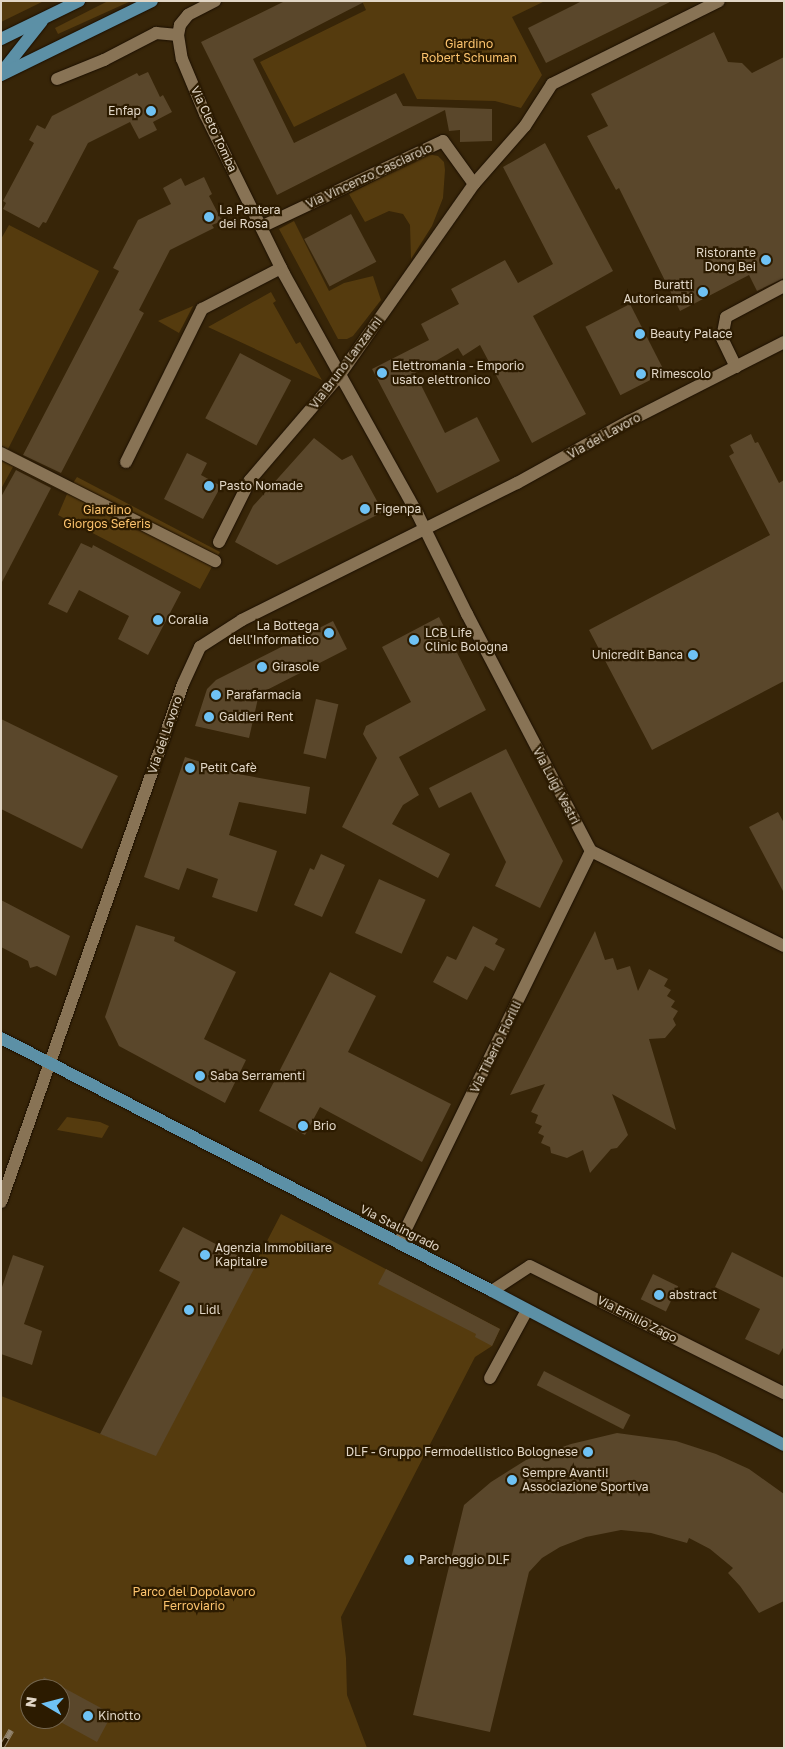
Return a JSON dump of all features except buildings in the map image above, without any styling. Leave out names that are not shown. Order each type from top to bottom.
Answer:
[{"type":"main road","points":[[1,39],[80,1]]},
{"type":"main road","points":[[1,74],[152,1]]},
{"type":"main road","points":[[1,74],[44,19]]},
{"type":"main road","name":"Via Stalingrado","points":[[1,1038],[492,1291],[784,1445]]},
{"type":"street","points":[[57,79],[104,60],[156,33],[178,36],[180,25],[188,15],[215,1]]},
{"type":"street","points":[[474,184],[525,126],[552,84],[719,1]]},
{"type":"street","name":"Via Cleto Tomba","points":[[178,36],[180,53],[205,114],[260,227],[339,376]]},
{"type":"street","name":"Via Vincenzo Casciarolo","points":[[260,227],[443,141],[474,184]]},
{"type":"street","name":"Via Bruno Lanzarini","points":[[219,542],[250,480],[339,376],[474,184]]},
{"type":"street","points":[[126,462],[202,309],[282,268]]},
{"type":"street","points":[[736,366],[722,338],[726,317],[784,286]]},
{"type":"street","name":"Via del Lavoro","points":[[1,1202],[183,684],[200,647],[242,620],[562,459],[628,421],[784,342]]},
{"type":"street","points":[[339,376],[424,529]]},
{"type":"street","points":[[1,453],[215,561]]},
{"type":"street","name":"Via Luigi Vestri","points":[[424,529],[591,851]]},
{"type":"street","points":[[591,851],[784,946]]},
{"type":"street","name":"Via Tiberio Fiorilli","points":[[399,1243],[591,851]]},
{"type":"street","name":"Via Emilio Zago","points":[[492,1291],[530,1266],[784,1393]]},
{"type":"street","points":[[490,1378],[527,1310]]},
{"type":"green space","points":[[1,1],[44,1],[1,22]]},
{"type":"green space","points":[[108,1],[131,1],[58,34],[55,28]]},
{"type":"green space","name":"Giardino Robert Schuman","points":[[362,1],[545,1],[512,17],[542,75],[521,108],[495,101],[417,99],[404,73],[294,127],[260,62],[366,10]]},
{"type":"green space","points":[[427,154],[438,156],[444,162],[443,198],[432,226],[411,259],[410,225],[403,214],[389,211],[365,222],[349,194]]},
{"type":"green space","points":[[294,221],[329,291],[344,283],[373,276],[381,300],[353,336],[347,339],[338,339],[279,229]]},
{"type":"green space","name":"Giardino Giorgos Seferis","points":[[9,225],[99,271],[8,449],[73,483],[77,477],[220,552],[200,589],[58,515],[67,494],[13,467],[1,489],[1,239]]},
{"type":"green space","points":[[271,292],[276,301],[273,303],[296,344],[300,342],[322,380],[208,327]]},
{"type":"green space","points":[[193,306],[179,333],[158,321]]},
{"type":"green space","points":[[67,1117],[100,1122],[109,1126],[102,1138],[57,1130]]},
{"type":"green space","name":"Parco del Dopolavoro Ferroviario","points":[[281,1214],[500,1329],[492,1346],[475,1357],[341,1617],[346,1658],[347,1695],[367,1748],[1,1748],[1,1396],[156,1455]]},
{"type":"railway","points":[[1,1748],[11,1731]]},
{"type":"place","name":"Enfap","points":[[151,111]]},
{"type":"place","name":"La Pantera dei Rosa","points":[[209,217]]},
{"type":"place","name":"Ristorante Dong Bei","points":[[766,260]]},
{"type":"place","name":"Buratti Autoricambi","points":[[703,292]]},
{"type":"place","name":"Beauty Palace","points":[[640,334]]},
{"type":"place","name":"Elettromania - Emporio usato elettronico","points":[[382,373]]},
{"type":"place","name":"Rimescolo","points":[[641,374]]},
{"type":"place","name":"Pasto Nomade","points":[[209,486]]},
{"type":"place","name":"Figenpa","points":[[365,509]]},
{"type":"place","name":"Coralia","points":[[158,620]]},
{"type":"place","name":"La Bottega dell'Informatico","points":[[329,633]]},
{"type":"place","name":"LCB Life Clinic Bologna","points":[[414,640]]},
{"type":"place","name":"Unicredit Banca","points":[[693,655]]},
{"type":"place","name":"Girasole","points":[[262,667]]},
{"type":"place","name":"Parafarmacia","points":[[216,695]]},
{"type":"place","name":"Galdieri Rent","points":[[209,717]]},
{"type":"place","name":"Petit Cafè","points":[[190,768]]},
{"type":"place","name":"Saba Serramenti","points":[[200,1076]]},
{"type":"place","name":"Brio","points":[[303,1126]]},
{"type":"place","name":"Agenzia Immobiliare Kapitalre","points":[[205,1255]]},
{"type":"place","name":"abstract","points":[[659,1295]]},
{"type":"place","name":"Lidl","points":[[189,1310]]},
{"type":"place","name":"DLF - Gruppo Fermodellistico Bolognese","points":[[588,1452]]},
{"type":"place","name":"Sempre Avanti! Associazione Sportiva","points":[[512,1480]]},
{"type":"place","name":"Parcheggio DLF","points":[[409,1560]]},
{"type":"place","name":"Kinotto","points":[[88,1716]]}]
